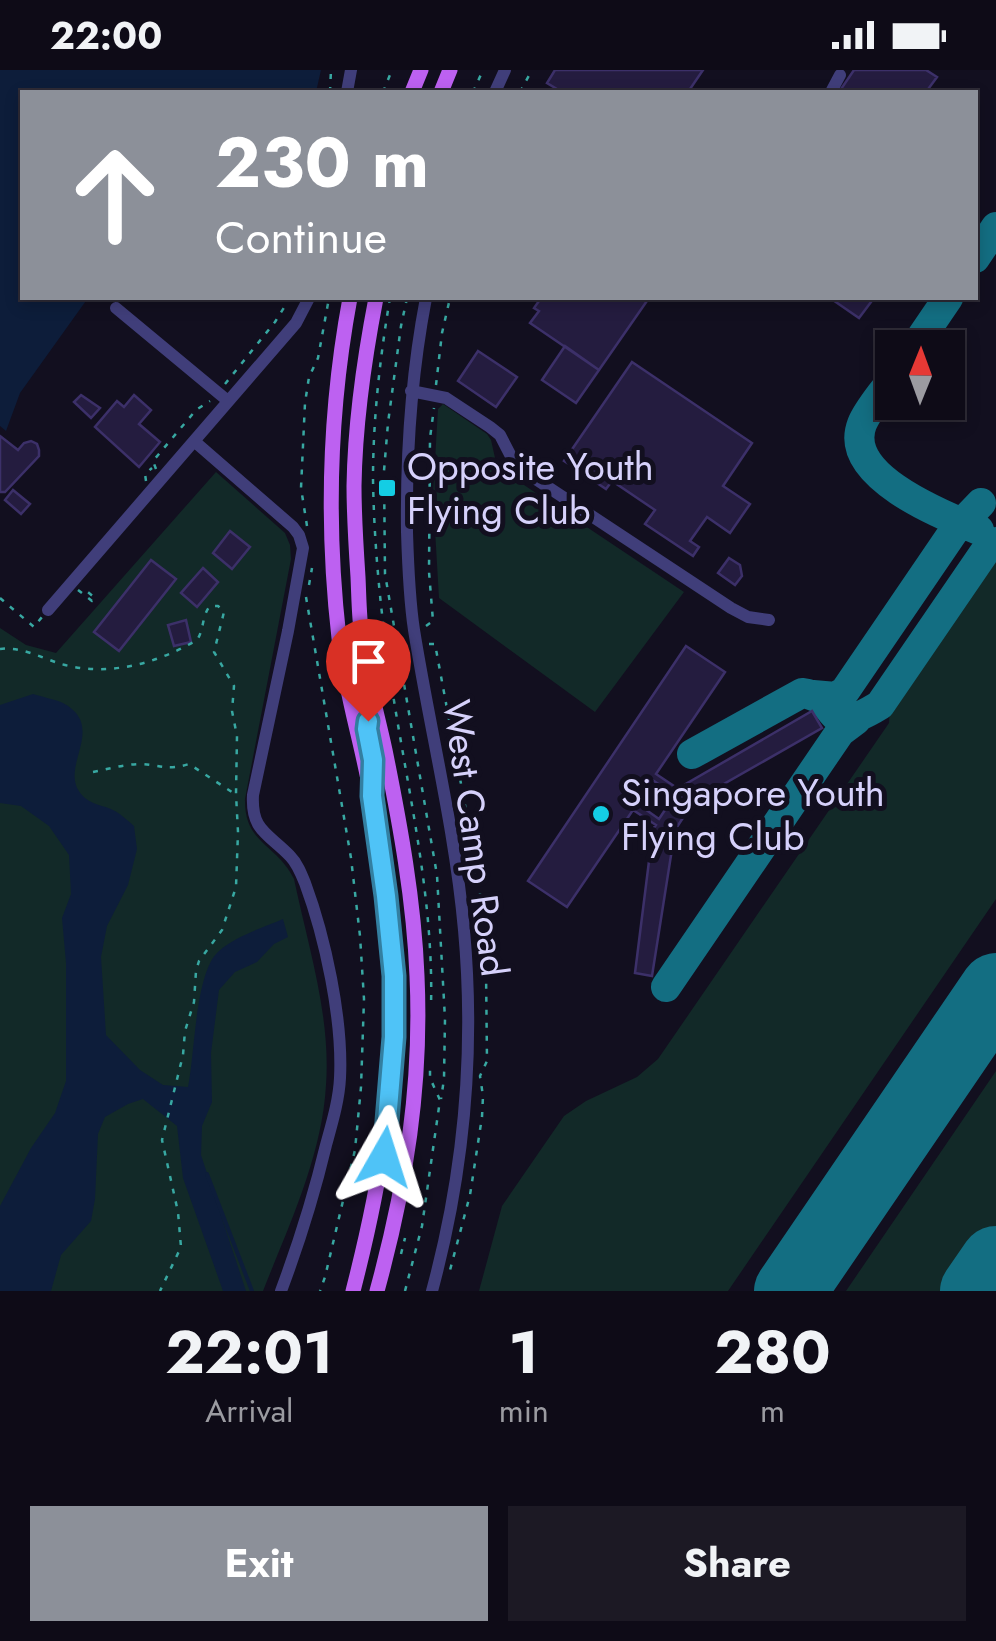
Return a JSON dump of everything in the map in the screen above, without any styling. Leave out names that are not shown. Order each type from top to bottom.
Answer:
[{"type":"main road","points":[[350,300],[332,432],[331,540],[340,642],[372,796],[394,976],[394,1037],[384,1157],[353,1291]]},
{"type":"main road","points":[[376,300],[365,355],[354,486],[362,639],[411,894],[418,975],[418,1040],[408,1159],[377,1291]]},
{"type":"main road","points":[[372,796],[373,760],[367,725],[378,718]]},
{"type":"street","points":[[831,90],[840,75]]},
{"type":"street","points":[[48,610],[296,323],[309,300]]},
{"type":"street","name":"West Camp Road","points":[[426,300],[411,392],[407,504],[410,592],[434,747],[456,855],[470,1022],[466,1108],[454,1192],[432,1291]]},
{"type":"street","points":[[116,308],[228,401]]},
{"type":"street","points":[[411,392],[446,398],[476,417],[500,435],[516,466],[731,608],[748,617],[769,620]]},
{"type":"street","points":[[194,442],[293,526],[302,540],[302,558],[252,812],[264,834],[293,858],[303,877],[336,1002],[340,1078],[321,1166],[281,1291]]},
{"type":"path","points":[[308,531],[301,488],[305,403],[329,300]]},
{"type":"path","points":[[407,300],[384,471],[385,574],[436,875],[444,1019],[440,1100]]},
{"type":"path","points":[[311,557],[313,572],[306,595],[307,608],[351,858],[364,999],[355,1150],[320,1291]]},
{"type":"path","points":[[0,598],[34,628],[48,610]]},
{"type":"path","points":[[0,649],[20,650],[74,668],[135,667],[194,642],[212,605],[222,608],[224,616],[214,652],[234,686],[236,887],[222,930],[196,972],[194,1002],[162,1140],[178,1212],[181,1247],[160,1291]]},
{"type":"path","points":[[93,772],[128,765],[168,769],[189,764],[236,794]]},
{"type":"green space","points":[[443,404],[487,434],[497,467],[684,592],[595,712],[439,598],[433,495],[438,409]]},
{"type":"green space","points":[[216,472],[285,533],[290,545],[291,559],[245,799],[246,814],[255,835],[294,879],[312,955],[327,1059],[318,1138],[303,1190],[263,1291],[0,1291],[0,628],[26,645],[56,653]]},
{"type":"green space","points":[[991,563],[996,563],[996,899],[728,1291],[479,1291],[502,1206],[564,1116],[637,1077],[658,1059],[889,723],[890,707]]},
{"type":"green space","points":[[996,1071],[996,1291],[846,1291]]},
{"type":"water","points":[[0,70],[321,70],[316,90],[20,90],[20,300],[87,300],[20,393],[6,431],[0,426]]},
{"type":"water","points":[[33,694],[63,703],[82,724],[75,772],[81,794],[115,811],[134,826],[137,849],[128,885],[107,926],[101,957],[106,1035],[140,1070],[163,1085],[188,1087],[200,994],[211,961],[233,941],[283,919],[288,937],[274,944],[257,962],[235,972],[219,990],[211,1053],[212,1102],[202,1126],[201,1155],[246,1291],[223,1291],[183,1178],[177,1126],[143,1099],[105,1117],[98,1134],[91,1221],[61,1255],[51,1291],[0,1291],[0,1206],[55,1113],[66,1081],[62,918],[71,894],[69,855],[49,826],[21,806],[0,803],[0,705]]},
{"type":"building","points":[[555,70],[703,70],[689,90],[559,90],[547,83]]},
{"type":"building","points":[[854,70],[926,70],[937,77],[927,90],[840,90]]},
{"type":"building","points":[[540,300],[648,300],[599,370],[530,323],[539,311],[534,308]]},
{"type":"building","points":[[833,300],[872,300],[859,318]]},
{"type":"building","points":[[565,346],[599,370],[576,403],[542,380]]},
{"type":"building","points":[[478,351],[517,377],[496,407],[458,381]]},
{"type":"building","points":[[632,362],[752,443],[723,486],[750,504],[730,533],[707,517],[690,541],[699,547],[693,556],[645,524],[655,510],[612,481],[606,489],[564,461]]},
{"type":"building","points":[[81,395],[100,408],[91,418],[74,402]]},
{"type":"building","points":[[134,395],[151,410],[139,424],[160,442],[139,467],[95,427],[117,401],[124,407]]},
{"type":"building","points":[[0,436],[18,450],[31,441],[39,450],[39,456],[5,492],[0,492]]},
{"type":"building","points":[[13,490],[30,504],[21,514],[5,500]]},
{"type":"building","points":[[230,531],[250,547],[232,569],[213,553]]},
{"type":"building","points":[[729,558],[740,565],[742,576],[735,585],[718,573]]},
{"type":"building","points":[[151,560],[176,579],[119,651],[94,632]]},
{"type":"building","points":[[203,568],[218,582],[197,607],[181,593]]},
{"type":"building","points":[[186,620],[191,642],[174,646],[168,625]]},
{"type":"building","name":"Singapore Youth Flying Club","points":[[686,646],[725,672],[656,774],[680,790],[812,711],[822,728],[694,801],[675,830],[652,976],[635,973],[656,825],[633,810],[567,907],[528,881]],"holes":[[[651,779],[675,795],[659,819],[635,802]]]},
{"type":"waterway","points":[[207,1174],[252,1291]]},
{"type":"taxiway","points":[[978,254],[996,227]]},
{"type":"taxiway","points":[[926,330],[947,300]]},
{"type":"taxiway","points":[[875,403],[862,424],[860,443],[867,461],[881,477],[921,504],[979,530]]},
{"type":"taxiway","points":[[813,695],[836,697],[845,691],[954,531],[981,503]]},
{"type":"taxiway","points":[[692,754],[802,693],[815,696],[840,719],[861,715],[880,705],[989,546],[996,542]]},
{"type":"taxiway","points":[[666,987],[840,732],[856,720]]},
{"type":"runway","points":[[790,1291],[996,989]]},
{"type":"runway","points":[[976,1291],[996,1262]]},
{"type":"place","name":"Opposite Youth Flying Club","points":[[387,488]]},
{"type":"place","name":"Singapore Youth Flying Club","points":[[601,814]]},
{"type":"route","points":[[368,721],[374,773],[372,796],[394,976],[394,1037],[384,1157]]}]
